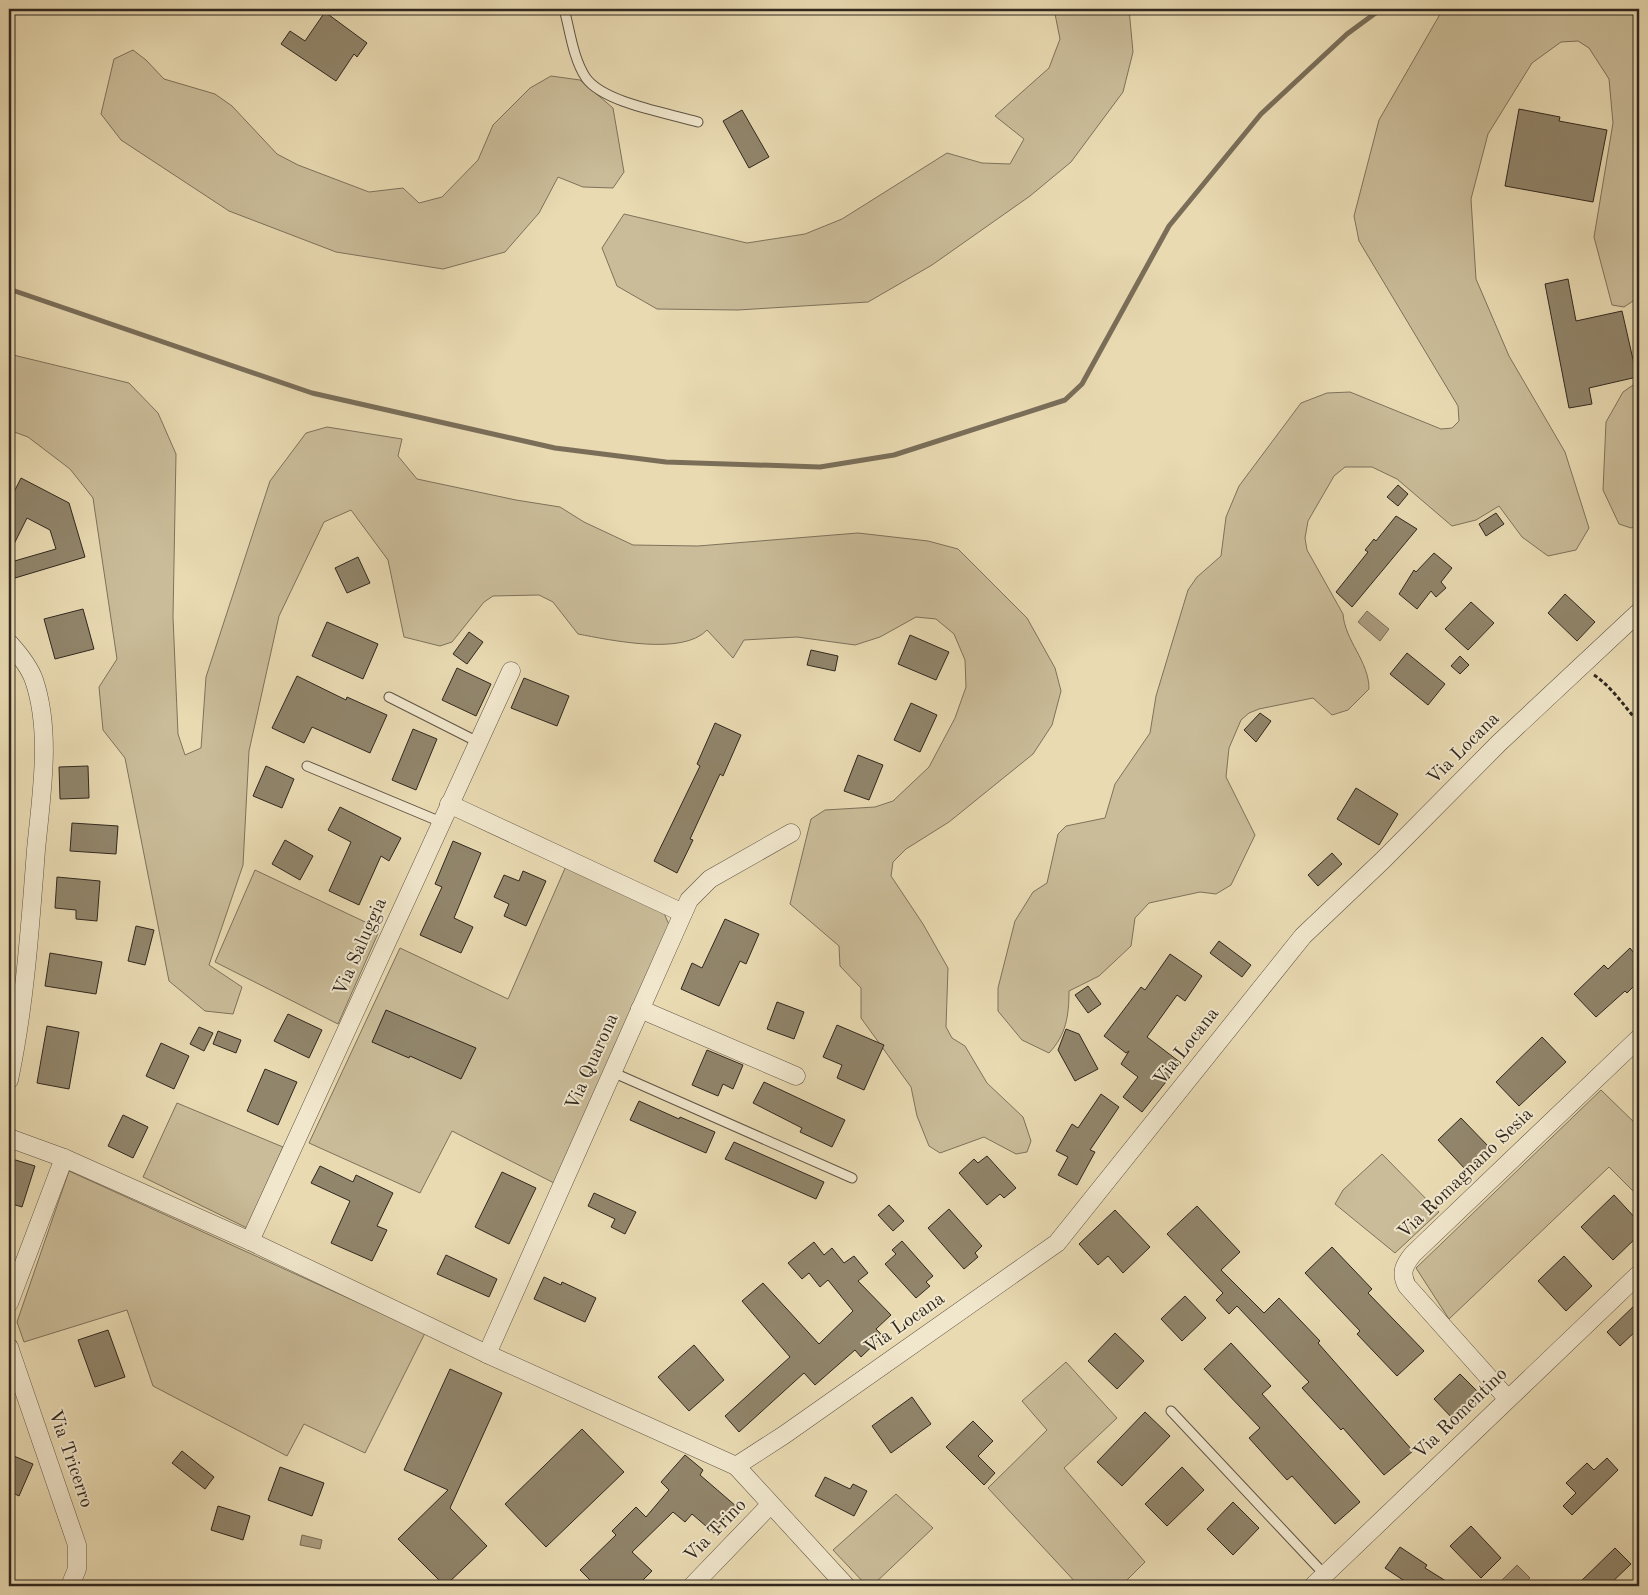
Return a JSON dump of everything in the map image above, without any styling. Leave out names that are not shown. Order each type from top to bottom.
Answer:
[{"type":"street","name":"Via Locana","points":[[736,1466],[784,1435],[1057,1242],[1303,936],[1639,612]]},
{"type":"street","points":[[9,642],[21,656],[34,680],[42,728],[42,772],[9,1080]]},
{"type":"street","name":"Via Saluggia","points":[[250,1241],[511,671]]},
{"type":"street","points":[[449,804],[683,914]]},
{"type":"street","name":"Via Quarona","points":[[486,1354],[693,894],[703,884],[791,833]]},
{"type":"street","points":[[640,1009],[796,1076]]},
{"type":"street","name":"Via Romagnano Sesia","points":[[1508,1398],[1407,1286],[1403,1275],[1404,1266],[1413,1254],[1639,1038]]},
{"type":"street","points":[[9,1138],[64,1158],[250,1241],[486,1354],[736,1466],[846,1586]]},
{"type":"street","points":[[9,1303],[64,1158]]},
{"type":"street","name":"Via Romentino","points":[[1319,1581],[1639,1274]]},
{"type":"street","name":"Via Tricerro","points":[[9,1347],[77,1546],[77,1569],[70,1586]]},
{"type":"street","name":"Via Trino","points":[[692,1586],[770,1505]]},
{"type":"lane","points":[[564,9],[581,69],[592,85],[608,96],[698,122]]},
{"type":"lane","points":[[389,697],[478,742]]},
{"type":"lane","points":[[307,766],[441,822]]},
{"type":"lane","points":[[612,1072],[852,1178]]},
{"type":"lane","points":[[1171,1411],[1319,1581]]},
{"type":"path","points":[[1581,666],[1609,685],[1617,699],[1639,723]]},
{"type":"shaded area","points":[[1037,9],[1129,9],[1133,52],[1123,92],[1071,162],[1030,196],[932,265],[868,302],[738,310],[657,309],[617,286],[602,248],[624,214],[747,243],[805,234],[842,219],[947,153],[982,163],[1010,164],[1024,139],[995,116],[1049,68],[1060,39],[1055,14]]},
{"type":"shaded area","points":[[1443,9],[1639,9],[1639,297],[1624,307],[1612,305],[1594,237],[1613,123],[1609,79],[1589,48],[1578,41],[1561,42],[1532,63],[1488,134],[1471,199],[1476,279],[1509,356],[1565,452],[1589,528],[1576,550],[1548,556],[1522,537],[1499,506],[1476,520],[1452,526],[1397,479],[1372,467],[1345,467],[1334,476],[1308,521],[1305,538],[1307,550],[1343,614],[1348,633],[1365,669],[1369,689],[1348,710],[1332,715],[1313,698],[1259,709],[1249,713],[1241,720],[1229,748],[1226,777],[1255,835],[1231,885],[1216,894],[1200,892],[1149,903],[1135,918],[1131,946],[1099,976],[1069,991],[1068,1009],[1063,1032],[1049,1053],[1022,1040],[998,1011],[998,988],[1015,921],[1033,892],[1047,883],[1058,834],[1066,826],[1105,818],[1115,784],[1150,733],[1156,696],[1188,590],[1197,577],[1221,556],[1226,517],[1239,486],[1301,403],[1327,393],[1350,392],[1441,429],[1452,428],[1459,421],[1458,406],[1359,241],[1354,216],[1379,120]]},
{"type":"shaded area","points":[[133,50],[146,60],[164,79],[215,94],[232,106],[277,154],[298,165],[369,192],[403,188],[419,203],[442,197],[478,160],[493,125],[530,88],[551,76],[580,80],[613,108],[624,172],[613,188],[583,187],[558,177],[539,213],[505,252],[443,269],[336,252],[229,211],[121,140],[101,114],[114,59]]},
{"type":"shaded area","points":[[9,354],[129,383],[158,413],[176,454],[173,617],[178,734],[185,755],[201,748],[206,677],[270,481],[306,433],[327,427],[402,439],[398,456],[417,479],[516,500],[560,507],[584,522],[633,545],[698,546],[858,533],[928,541],[958,549],[1027,618],[1055,668],[1061,691],[1052,725],[1033,754],[949,822],[906,849],[893,862],[891,876],[923,924],[948,968],[946,1027],[952,1038],[965,1046],[987,1083],[1023,1117],[1031,1141],[1027,1152],[1016,1154],[984,1137],[940,1153],[929,1146],[917,1116],[911,1087],[861,1018],[861,988],[840,966],[839,946],[790,904],[811,819],[825,810],[875,807],[893,801],[929,767],[955,718],[966,687],[965,660],[954,634],[936,619],[916,617],[880,637],[855,645],[797,637],[744,640],[733,658],[707,630],[696,638],[664,644],[608,640],[578,634],[553,602],[539,595],[493,596],[484,602],[452,642],[440,646],[404,637],[388,560],[351,510],[324,522],[279,616],[249,751],[243,865],[209,965],[242,987],[233,1014],[205,1011],[169,981],[125,758],[103,730],[99,687],[117,659],[93,498],[70,469],[28,437],[9,430]]},
{"type":"shaded area","points":[[1639,381],[1639,517],[1638,525],[1631,528],[1619,524],[1603,490],[1606,422],[1623,392]]},
{"type":"shaded area","points":[[1367,611],[1389,629],[1380,641],[1358,622]]},
{"type":"shaded area","points":[[566,866],[663,911],[670,927],[554,1183],[452,1131],[420,1193],[309,1143],[400,948],[508,999]]},
{"type":"shaded area","points":[[255,870],[380,929],[338,1024],[215,962]]},
{"type":"shaded area","points":[[1601,1090],[1639,1127],[1639,1197],[1609,1167],[1449,1319],[1416,1268]]},
{"type":"shaded area","points":[[177,1103],[283,1147],[247,1228],[143,1177]]},
{"type":"shaded area","points":[[1382,1154],[1439,1212],[1395,1253],[1335,1204],[1343,1190]]},
{"type":"shaded area","points":[[69,1171],[425,1333],[365,1453],[304,1424],[287,1456],[153,1386],[127,1310],[24,1342],[17,1322]]},
{"type":"shaded area","points":[[1066,1362],[1117,1418],[1064,1468],[1145,1562],[1121,1586],[1079,1586],[988,1488],[1047,1430],[1022,1401]]},
{"type":"shaded area","points":[[896,1494],[933,1528],[872,1586],[867,1586],[833,1550]]},
{"type":"shaded area","points":[[302,1535],[322,1540],[320,1549],[300,1545]]},
{"type":"shaded area","points":[[1517,1565],[1530,1578],[1522,1586],[1496,1586]]},
{"type":"building","points":[[325,12],[367,43],[357,57],[354,54],[336,81],[281,44],[290,31],[305,41]]},
{"type":"building","points":[[1519,109],[1560,117],[1559,121],[1607,130],[1593,202],[1505,186]]},
{"type":"building","points":[[742,110],[769,157],[749,168],[723,121]]},
{"type":"building","points":[[1568,279],[1576,321],[1622,311],[1637,377],[1589,388],[1592,404],[1569,408],[1545,284]]},
{"type":"building","points":[[21,478],[69,503],[85,557],[15,578],[11,562],[56,549],[50,530],[27,518],[9,554],[9,502]]},
{"type":"building","points":[[1398,485],[1408,494],[1398,506],[1387,497]]},
{"type":"building","points":[[1496,513],[1504,524],[1486,536],[1479,524]]},
{"type":"building","points":[[1396,516],[1417,529],[1352,607],[1336,592],[1368,552],[1365,550],[1374,539],[1376,541]]},
{"type":"building","points":[[1434,553],[1452,568],[1441,582],[1446,588],[1436,597],[1431,591],[1417,609],[1399,594],[1414,570],[1416,572]]},
{"type":"building","points":[[358,557],[370,583],[347,593],[335,568]]},
{"type":"building","points":[[1565,594],[1595,622],[1577,641],[1548,613]]},
{"type":"building","points":[[1471,602],[1494,623],[1468,650],[1445,629]]},
{"type":"building","points":[[83,609],[94,649],[55,659],[44,619]]},
{"type":"building","points":[[327,622],[378,644],[363,679],[312,656]]},
{"type":"building","points":[[469,632],[483,642],[467,664],[453,654]]},
{"type":"building","points":[[910,635],[949,652],[936,680],[898,664]]},
{"type":"building","points":[[811,650],[838,656],[835,671],[807,665]]},
{"type":"building","points":[[1407,653],[1445,684],[1428,705],[1390,674]]},
{"type":"building","points":[[1460,656],[1469,665],[1460,674],[1451,666]]},
{"type":"building","points":[[457,668],[491,684],[476,716],[442,700]]},
{"type":"building","points":[[297,676],[346,700],[347,697],[387,715],[370,753],[312,727],[304,743],[272,728]]},
{"type":"building","points":[[524,678],[569,696],[557,726],[511,708]]},
{"type":"building","points":[[911,703],[937,715],[920,752],[894,740]]},
{"type":"building","points":[[1260,713],[1271,721],[1256,742],[1244,730]]},
{"type":"building","points":[[715,723],[741,735],[723,776],[720,774],[690,839],[693,840],[677,873],[654,861],[700,766],[697,764]]},
{"type":"building","points":[[413,729],[437,739],[416,790],[392,780]]},
{"type":"building","points":[[858,755],[883,765],[869,800],[844,791]]},
{"type":"building","points":[[88,766],[89,798],[60,799],[59,767]]},
{"type":"building","points":[[266,766],[294,779],[282,808],[253,796]]},
{"type":"building","points":[[1356,788],[1398,814],[1379,845],[1337,819]]},
{"type":"building","points":[[340,807],[401,838],[389,861],[381,856],[359,905],[329,891],[351,842],[328,830]]},
{"type":"building","points":[[72,823],[118,826],[116,854],[70,851]]},
{"type":"building","points":[[285,840],[313,856],[300,880],[272,864]]},
{"type":"building","points":[[453,841],[481,853],[454,918],[473,927],[461,953],[420,935],[442,887],[435,884]]},
{"type":"building","points":[[1332,853],[1342,864],[1318,886],[1308,875]]},
{"type":"building","points":[[523,871],[546,881],[526,926],[504,916],[509,904],[494,897],[504,875],[519,881]]},
{"type":"building","points":[[57,877],[100,881],[97,921],[76,919],[76,910],[55,908]]},
{"type":"building","points":[[725,919],[759,934],[746,964],[740,961],[719,1006],[681,989],[692,963],[702,968]]},
{"type":"building","points":[[136,926],[154,930],[145,965],[128,961]]},
{"type":"building","points":[[1219,941],[1251,965],[1242,977],[1210,953]]},
{"type":"building","points":[[1639,946],[1639,981],[1596,1017],[1574,994],[1604,965],[1608,969],[1630,948],[1633,952]]},
{"type":"building","points":[[50,953],[102,962],[96,994],[45,986]]},
{"type":"building","points":[[1170,954],[1202,976],[1185,1001],[1177,995],[1147,1037],[1181,1063],[1142,1112],[1123,1097],[1138,1077],[1121,1064],[1129,1051],[1126,1053],[1104,1036],[1141,987],[1145,990]]},
{"type":"building","points":[[1088,986],[1101,1004],[1088,1013],[1075,995]]},
{"type":"building","points":[[777,1002],[804,1012],[794,1039],[767,1029]]},
{"type":"building","points":[[386,1010],[476,1048],[461,1079],[410,1056],[409,1058],[372,1042]]},
{"type":"building","points":[[288,1014],[322,1030],[309,1058],[274,1041]]},
{"type":"building","points":[[837,1025],[884,1045],[864,1090],[837,1078],[842,1065],[823,1057]]},
{"type":"building","points":[[47,1026],[79,1032],[69,1089],[37,1083]]},
{"type":"building","points":[[199,1027],[213,1033],[204,1051],[190,1044]]},
{"type":"building","points":[[1066,1029],[1079,1034],[1098,1069],[1075,1081],[1058,1050]]},
{"type":"building","points":[[218,1031],[241,1040],[236,1053],[213,1044]]},
{"type":"building","points":[[1542,1037],[1566,1062],[1519,1106],[1496,1082]]},
{"type":"building","points":[[161,1043],[189,1056],[174,1089],[146,1076]]},
{"type":"building","points":[[707,1050],[743,1065],[733,1089],[723,1084],[718,1096],[692,1085]]},
{"type":"building","points":[[265,1069],[297,1082],[278,1125],[247,1111]]},
{"type":"building","points":[[764,1082],[845,1120],[832,1147],[800,1132],[802,1128],[753,1103]]},
{"type":"building","points":[[1101,1094],[1119,1107],[1090,1150],[1095,1152],[1077,1185],[1058,1175],[1068,1157],[1056,1151],[1072,1124],[1078,1128]]},
{"type":"building","points":[[639,1101],[679,1119],[680,1117],[715,1132],[706,1153],[630,1120]]},
{"type":"building","points":[[123,1115],[148,1127],[133,1158],[108,1146]]},
{"type":"building","points":[[1461,1118],[1490,1148],[1466,1170],[1438,1140]]},
{"type":"building","points":[[734,1142],[824,1182],[816,1199],[725,1159]]},
{"type":"building","points":[[987,1156],[1016,1188],[1004,1198],[1000,1194],[987,1205],[959,1173],[974,1159],[978,1163]]},
{"type":"building","points":[[9,1158],[35,1166],[22,1207],[9,1203]]},
{"type":"building","points":[[320,1166],[353,1182],[356,1175],[393,1193],[377,1226],[387,1230],[372,1261],[331,1243],[350,1201],[311,1183]]},
{"type":"building","points":[[502,1172],[536,1188],[509,1244],[475,1227]]},
{"type":"building","points":[[594,1193],[636,1212],[625,1234],[611,1227],[615,1219],[588,1206]]},
{"type":"building","points":[[1614,1195],[1639,1222],[1639,1235],[1613,1260],[1581,1227]]},
{"type":"building","points":[[889,1205],[904,1221],[893,1231],[878,1215]]},
{"type":"building","points":[[1197,1206],[1240,1252],[1221,1270],[1264,1313],[1279,1298],[1320,1341],[1318,1343],[1413,1451],[1384,1475],[1343,1428],[1341,1430],[1302,1388],[1309,1382],[1237,1306],[1229,1314],[1216,1300],[1223,1293],[1167,1234]]},
{"type":"building","points":[[949,1209],[982,1246],[975,1253],[978,1257],[964,1269],[928,1228]]},
{"type":"building","points":[[1115,1210],[1150,1247],[1123,1273],[1108,1256],[1098,1265],[1079,1244]]},
{"type":"building","points":[[902,1241],[933,1276],[926,1282],[930,1286],[916,1298],[885,1264],[896,1254],[892,1250]]},
{"type":"building","points":[[814,1242],[824,1255],[832,1248],[844,1263],[854,1256],[868,1273],[858,1281],[891,1315],[876,1329],[883,1336],[861,1357],[855,1350],[815,1385],[804,1373],[739,1432],[725,1416],[790,1357],[742,1301],[763,1283],[819,1344],[853,1311],[828,1280],[820,1287],[809,1273],[802,1279],[788,1263]]},
{"type":"building","points":[[1332,1247],[1372,1289],[1368,1293],[1424,1351],[1397,1376],[1357,1334],[1360,1331],[1305,1273]]},
{"type":"building","points":[[446,1255],[497,1279],[489,1297],[437,1274]]},
{"type":"building","points":[[1564,1256],[1592,1286],[1566,1311],[1538,1281]]},
{"type":"building","points":[[544,1277],[561,1285],[562,1282],[596,1298],[585,1322],[534,1299]]},
{"type":"building","points":[[1185,1296],[1206,1318],[1182,1341],[1161,1319]]},
{"type":"building","points":[[1639,1301],[1639,1328],[1620,1346],[1607,1332]]},
{"type":"building","points":[[108,1330],[125,1377],[95,1387],[78,1340]]},
{"type":"building","points":[[1115,1333],[1144,1361],[1117,1389],[1088,1361]]},
{"type":"building","points":[[1231,1343],[1271,1386],[1262,1394],[1360,1502],[1335,1524],[1292,1476],[1287,1480],[1249,1438],[1260,1428],[1204,1369]]},
{"type":"building","points":[[694,1345],[724,1380],[689,1411],[658,1377]]},
{"type":"building","points":[[450,1369],[502,1393],[450,1508],[487,1546],[445,1586],[398,1539],[448,1490],[404,1470]]},
{"type":"building","points":[[1460,1374],[1481,1395],[1454,1420],[1434,1399]]},
{"type":"building","points":[[912,1397],[931,1424],[891,1453],[872,1426]]},
{"type":"building","points":[[1145,1412],[1170,1436],[1122,1486],[1097,1462]]},
{"type":"building","points":[[973,1421],[993,1441],[978,1456],[995,1473],[984,1485],[946,1447]]},
{"type":"building","points":[[582,1429],[624,1472],[546,1547],[505,1504]]},
{"type":"building","points":[[182,1451],[214,1477],[205,1489],[172,1463]]},
{"type":"building","points":[[9,1454],[33,1464],[19,1496],[9,1491]]},
{"type":"building","points":[[685,1455],[703,1470],[700,1475],[737,1507],[714,1533],[692,1514],[685,1522],[673,1512],[632,1552],[652,1571],[637,1586],[596,1586],[580,1570],[616,1535],[612,1531],[636,1507],[646,1517],[669,1490],[661,1482]]},
{"type":"building","points":[[1607,1458],[1618,1470],[1572,1515],[1563,1506],[1576,1493],[1566,1483],[1587,1463],[1594,1470]]},
{"type":"building","points":[[280,1467],[324,1483],[312,1516],[268,1500]]},
{"type":"building","points":[[1182,1467],[1204,1490],[1167,1526],[1145,1504]]},
{"type":"building","points":[[825,1477],[850,1489],[853,1484],[867,1491],[854,1516],[815,1496]]},
{"type":"building","points":[[1233,1502],[1259,1528],[1233,1555],[1207,1529]]},
{"type":"building","points":[[218,1506],[250,1516],[243,1540],[211,1530]]},
{"type":"building","points":[[1471,1526],[1501,1558],[1481,1578],[1450,1546]]},
{"type":"building","points":[[1400,1547],[1427,1565],[1425,1568],[1454,1586],[1412,1586],[1385,1568]]},
{"type":"building","points":[[1615,1548],[1631,1564],[1608,1586],[1576,1586]]},
{"type":"waterway","points":[[9,289],[312,393],[555,448],[666,462],[820,467],[894,455],[1065,400],[1082,384],[1169,226],[1261,114],[1347,34],[1381,9]]}]
